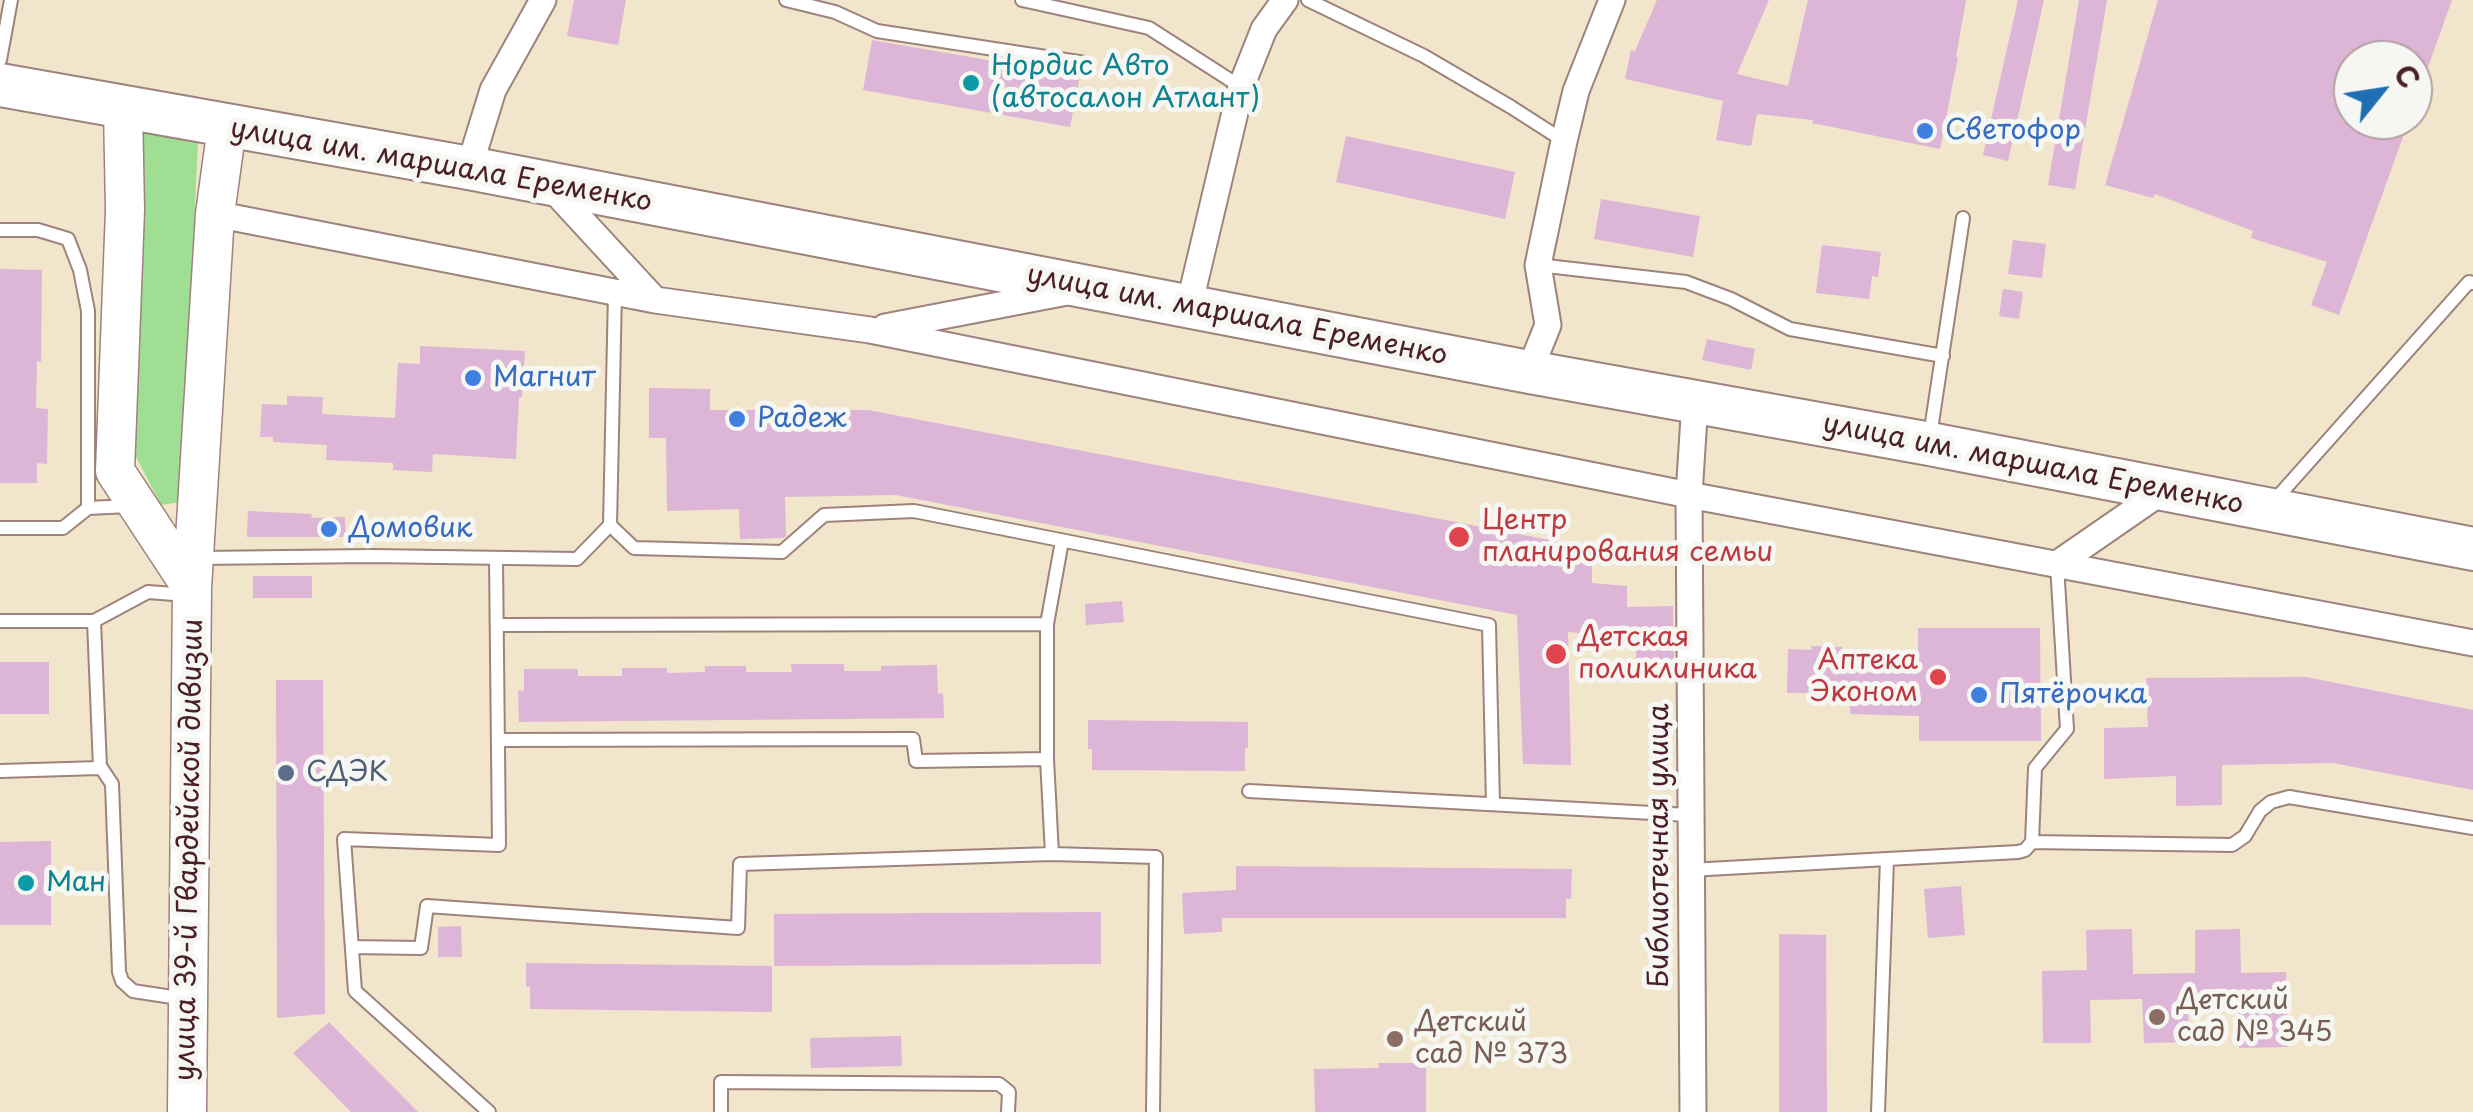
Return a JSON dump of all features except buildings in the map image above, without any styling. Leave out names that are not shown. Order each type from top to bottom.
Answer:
[{"type":"highway","name":"улица им. маршала Еременко","points":[[0,85],[469,168],[2473,549]]},
{"type":"main road","name":"улица 39-й Гвардейской дивизии","points":[[123,108],[125,210],[115,471],[193,580]]},
{"type":"main road","name":"улица 39-й Гвардейской дивизии","points":[[187,1112],[193,580],[214,214],[228,127]]},
{"type":"street","points":[[469,168],[492,90],[543,0]]},
{"type":"street","points":[[1189,306],[1241,87],[1264,29],[1285,0]]},
{"type":"street","points":[[1529,372],[1548,324],[1538,265],[1564,141],[1576,91],[1612,0]]},
{"type":"street","points":[[548,184],[655,300]]},
{"type":"street","points":[[214,214],[655,300],[870,330],[1689,494],[2473,643]]},
{"type":"street","points":[[870,330],[1092,288]]},
{"type":"street","name":"Библиотечная улица","points":[[1692,1112],[1689,494],[1695,400]]},
{"type":"street","points":[[2057,564],[2164,490]]},
{"type":"lane","points":[[0,60],[11,0]]},
{"type":"lane","points":[[786,0],[835,12],[878,31],[1086,63]]},
{"type":"lane","points":[[1022,0],[1149,28],[1241,87]]},
{"type":"lane","points":[[1308,0],[1424,56],[1564,141]]},
{"type":"lane","points":[[1930,444],[1963,218]]},
{"type":"lane","points":[[0,230],[38,230],[68,240],[80,270],[88,311],[88,508]]},
{"type":"lane","points":[[1538,265],[1686,282],[1790,329],[1942,356]]},
{"type":"lane","points":[[2266,509],[2456,296],[2473,282]]},
{"type":"lane","points":[[0,621],[94,621],[148,592],[193,580],[371,556],[577,559],[610,525],[615,292]]},
{"type":"lane","points":[[0,528],[63,528],[88,508],[138,506]]},
{"type":"lane","points":[[610,525],[634,548],[782,552],[824,515],[914,512],[1488,625],[1493,804]]},
{"type":"lane","points":[[1052,854],[1047,624],[1062,541]]},
{"type":"lane","points":[[489,1112],[355,991],[344,840],[499,845],[496,559]]},
{"type":"lane","points":[[1690,870],[2025,850],[2032,842],[2035,768],[2067,729],[2057,564]]},
{"type":"lane","points":[[94,621],[100,766],[112,784],[117,959],[122,981],[133,991],[189,1000]]},
{"type":"lane","points":[[497,625],[1047,624]]},
{"type":"lane","points":[[498,740],[913,740],[916,762],[1047,759]]},
{"type":"lane","points":[[0,771],[100,766]]},
{"type":"lane","points":[[1249,791],[1689,815]]},
{"type":"lane","points":[[2032,842],[2232,845],[2245,836],[2260,811],[2289,796],[2473,828]]},
{"type":"lane","points":[[352,947],[420,948],[427,906],[738,928],[740,864],[1052,854],[1156,857],[1152,1112]]},
{"type":"lane","points":[[1878,1112],[1888,859]]},
{"type":"lane","points":[[722,1112],[721,1082],[1000,1084],[1008,1092],[1008,1112]]},
{"type":"green space","points":[[143,129],[198,142],[181,502],[161,505],[134,453]]},
{"type":"place","name":"Нордис Авто (автосалон Атлант)","points":[[971,83]]},
{"type":"place","name":"Светофор","points":[[1925,131]]},
{"type":"place","name":"Магнит","points":[[473,378]]},
{"type":"place","name":"Радеж","points":[[737,419]]},
{"type":"place","name":"Домовик","points":[[329,529]]},
{"type":"place","name":"Центр планирования семьи","points":[[1459,537]]},
{"type":"place","name":"Детская поликлиника","points":[[1556,654]]},
{"type":"place","name":"Аптека Эконом","points":[[1938,677]]},
{"type":"place","name":"Пятёрочка","points":[[1979,695]]},
{"type":"place","name":"СДЭК","points":[[286,773]]},
{"type":"place","name":"Ман","points":[[26,883]]},
{"type":"place","name":"Детский сад № 345","points":[[2157,1017]]},
{"type":"place","name":"Детский сад № 373","points":[[1395,1039]]}]
